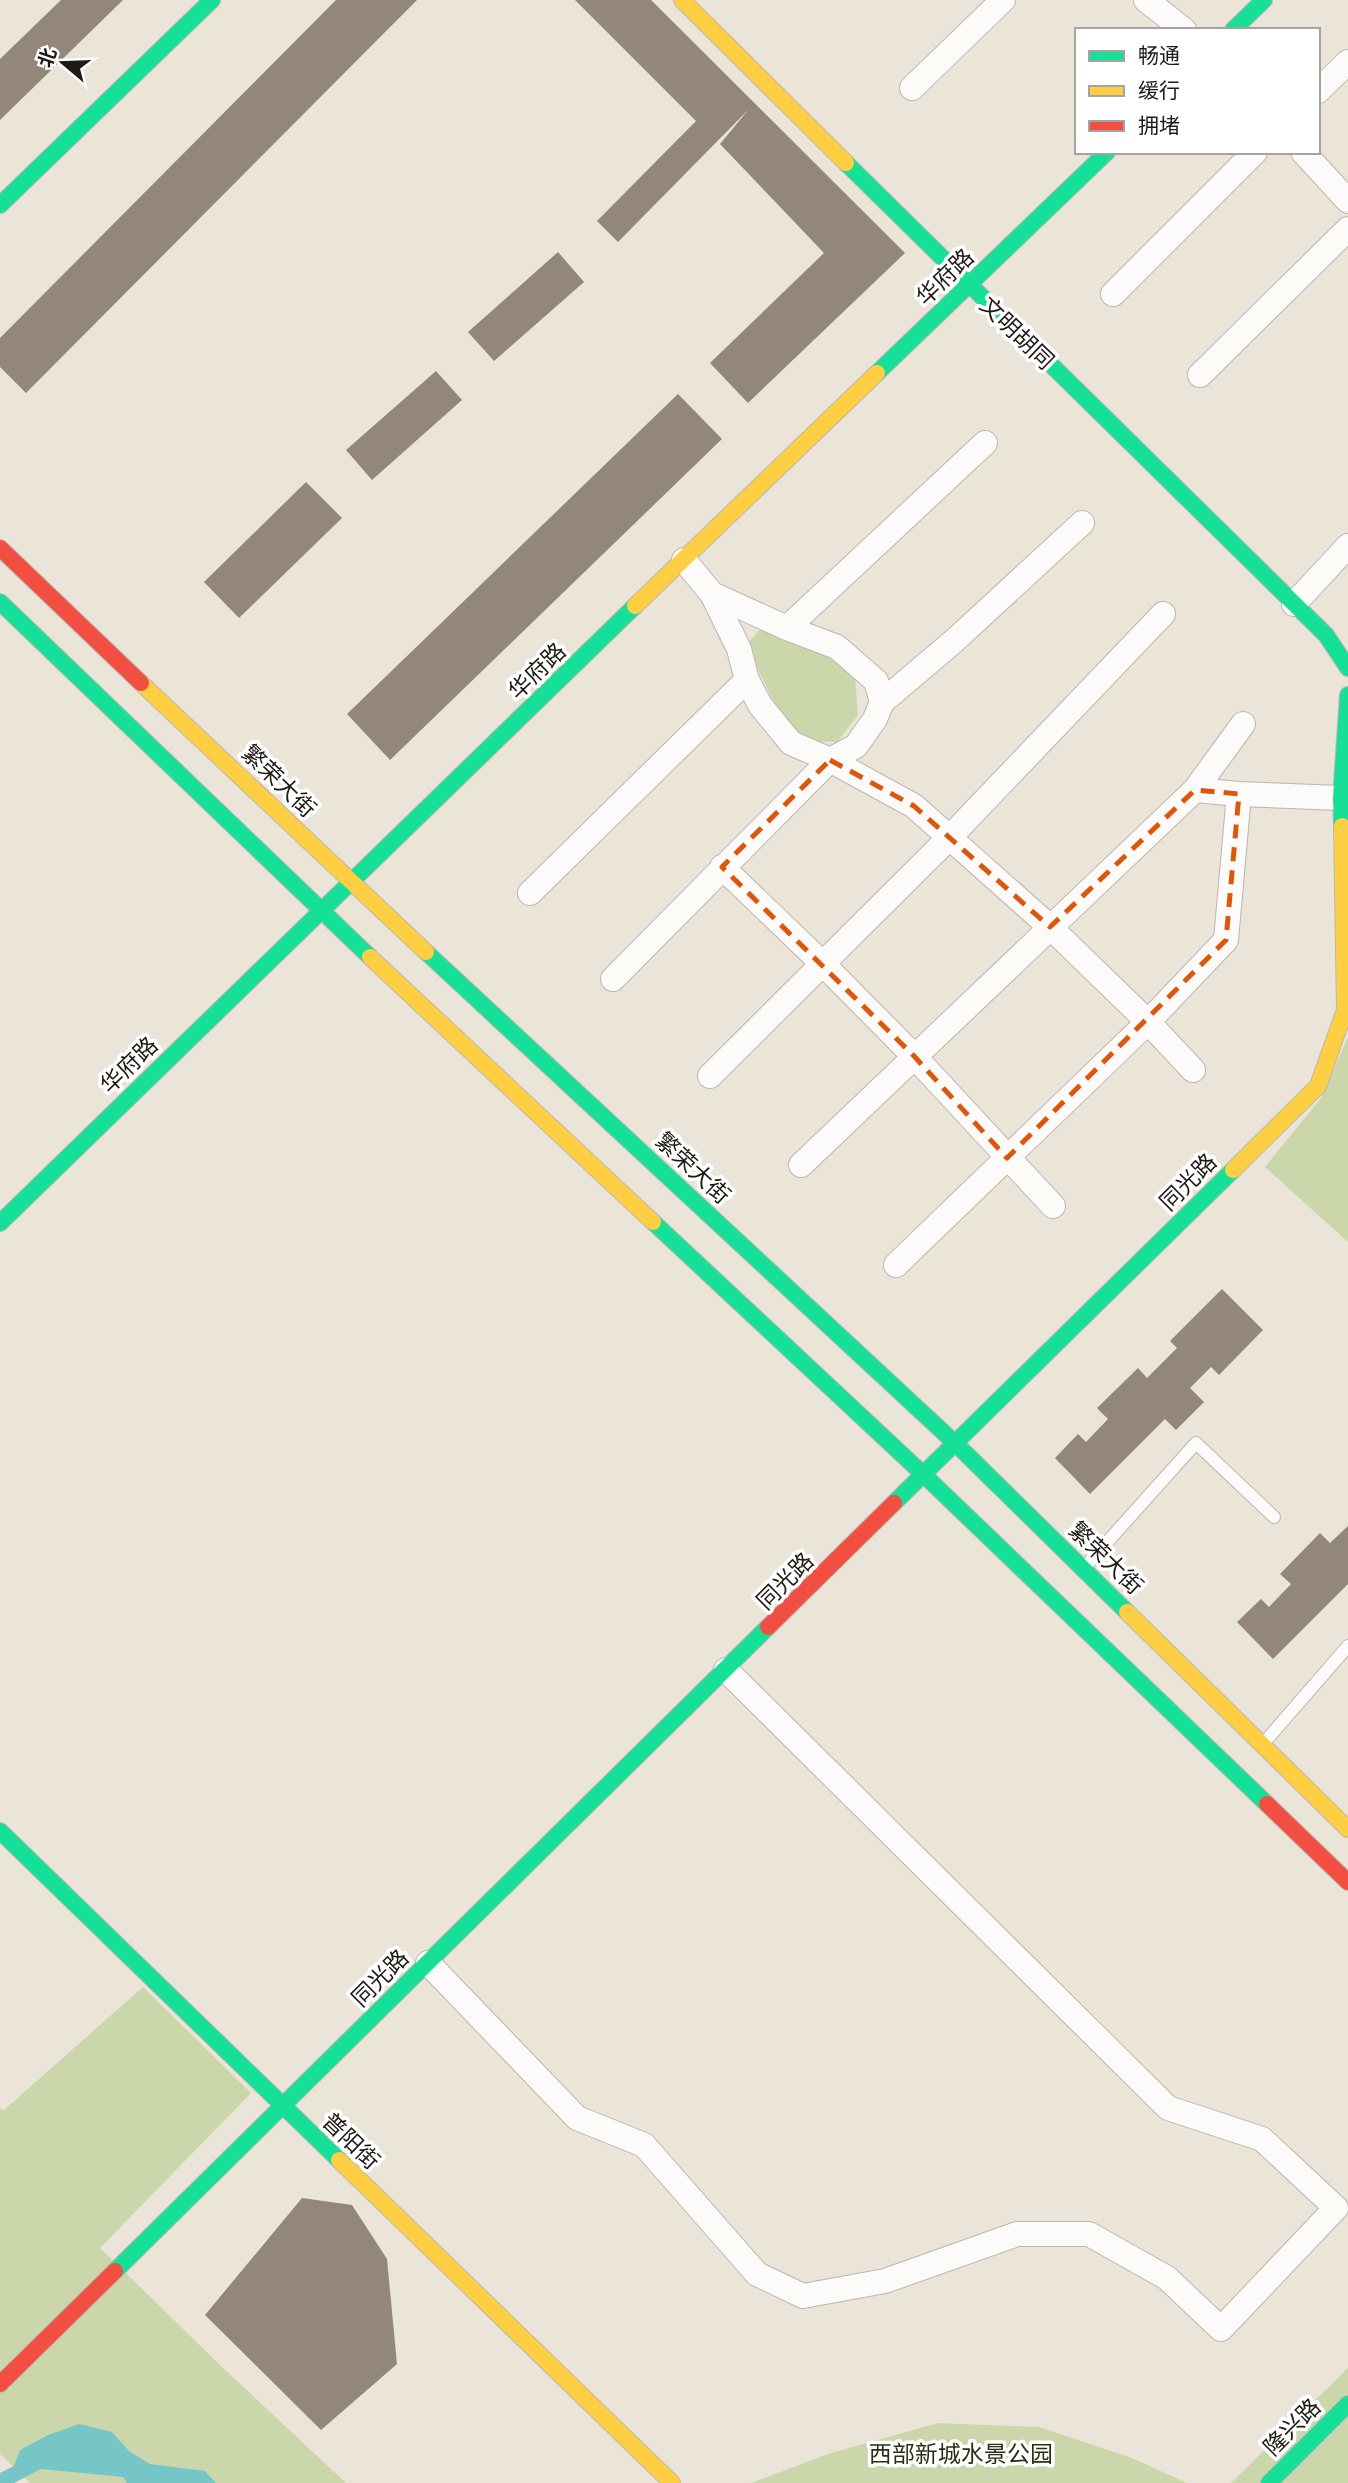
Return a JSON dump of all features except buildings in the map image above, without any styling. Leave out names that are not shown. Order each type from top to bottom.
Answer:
[{"type":"street","points":[[0,205],[212,0]]},
{"type":"street","name":"文明胡同","points":[[682,0],[969,286],[1326,635],[1348,668]]},
{"type":"street","points":[[912,88],[1003,0]]},
{"type":"street","points":[[1146,0],[1181,28]]},
{"type":"street","points":[[1235,28],[1264,0]]},
{"type":"street","points":[[1320,89],[1348,62]]},
{"type":"street","name":"华府路","points":[[0,1223],[319,910],[1105,154]]},
{"type":"street","points":[[1113,294],[1253,154]]},
{"type":"street","points":[[1305,154],[1348,201]]},
{"type":"street","points":[[1200,375],[1348,229]]},
{"type":"street","points":[[787,628],[985,443]]},
{"type":"street","points":[[613,979],[830,760],[856,746],[875,719],[882,702],[954,641],[1083,523]]},
{"type":"street","points":[[1294,604],[1348,546]]},
{"type":"street","name":"繁荣大街","points":[[0,548],[350,881],[956,1444],[1348,1829]]},
{"type":"street","points":[[684,560],[712,594],[739,649],[747,680],[760,705],[791,743],[830,760],[914,806],[1050,927],[1148,1022],[1193,1070]]},
{"type":"street","points":[[712,594],[837,647],[876,681],[882,702]]},
{"type":"street","points":[[0,602],[319,910],[925,1475],[1348,1882]]},
{"type":"street","points":[[710,1076],[949,838],[1163,614]]},
{"type":"street","points":[[530,893],[747,680]]},
{"type":"street","name":"同光路","points":[[0,2384],[1318,1086],[1345,1010],[1341,798],[1348,695]]},
{"type":"street","points":[[801,1165],[1195,790],[1243,724]]},
{"type":"street","points":[[1195,790],[1341,798]]},
{"type":"street","points":[[896,1265],[1148,1022],[1226,940],[1239,794]]},
{"type":"street","points":[[722,867],[914,1056],[1053,1206]]},
{"type":"street","points":[[428,1963],[576,2118],[644,2145],[757,2274],[803,2296],[885,2281],[1017,2234],[1089,2234],[1167,2278],[1221,2329],[1336,2208],[1262,2140],[1168,2108],[726,1670]]},
{"type":"street","name":"普阳街","points":[[0,1831],[672,2483]]},
{"type":"street","name":"隆兴路","points":[[1269,2483],[1348,2404]]},
{"type":"lane","points":[[1084,1568],[1196,1443],[1274,1517]]},
{"type":"lane","points":[[1263,1744],[1348,1646]]},
{"type":"highlighted area","points":[[830,760],[914,806],[1050,927],[1195,790],[1239,794],[1226,940],[1007,1158],[914,1056],[722,867]]},
{"type":"green space","points":[[765,624],[825,655],[855,677],[858,715],[837,742],[802,741],[773,700],[746,645]]},
{"type":"green space","points":[[1348,1037],[1348,1242],[1265,1167],[1321,1098]]},
{"type":"green space","points":[[143,1987],[251,2093],[100,2248],[346,2483],[30,2483],[0,2454],[0,2108],[4,2110]]},
{"type":"green space","points":[[1348,2368],[1348,2483],[1231,2483]]},
{"type":"green space","name":"西部新城水景公园","points":[[938,2423],[1039,2427],[1132,2458],[1187,2483],[751,2483],[831,2453]]},
{"type":"water","points":[[79,2424],[112,2432],[129,2451],[150,2464],[205,2471],[216,2483],[127,2483],[123,2477],[41,2469],[14,2483],[0,2483],[0,2473],[14,2466],[20,2450],[48,2435]]},
{"type":"traffic: fast","points":[[0,205],[212,0]]},
{"type":"traffic: fast","points":[[1235,28],[1264,0]]},
{"type":"traffic: fast","points":[[877,373],[1105,154]]},
{"type":"traffic: fast","points":[[846,163],[1326,635],[1348,668]]},
{"type":"traffic: fast","points":[[0,602],[370,957]]},
{"type":"traffic: fast","points":[[0,1223],[635,606]]},
{"type":"traffic: fast","points":[[1342,826],[1341,798],[1348,695]]},
{"type":"traffic: fast","points":[[426,952],[956,1444],[1127,1612]]},
{"type":"traffic: fast","points":[[894,1503],[1233,1170]]},
{"type":"traffic: fast","points":[[653,1222],[924,1475],[1267,1804]]},
{"type":"traffic: fast","points":[[115,2271],[768,1627]]},
{"type":"traffic: fast","points":[[0,1831],[339,2160]]},
{"type":"traffic: fast","points":[[1269,2483],[1348,2404]]},
{"type":"traffic: slow","points":[[682,0],[846,163]]},
{"type":"traffic: slow","points":[[635,606],[877,373]]},
{"type":"traffic: slow","points":[[141,683],[426,952]]},
{"type":"traffic: slow","points":[[1233,1170],[1318,1086],[1345,1010],[1342,826]]},
{"type":"traffic: slow","points":[[370,957],[653,1222]]},
{"type":"traffic: slow","points":[[1127,1612],[1348,1829]]},
{"type":"traffic: slow","points":[[339,2160],[672,2483]]},
{"type":"traffic: jam","points":[[0,548],[141,683]]},
{"type":"traffic: jam","points":[[768,1627],[894,1503]]},
{"type":"traffic: jam","points":[[1267,1804],[1348,1882]]},
{"type":"traffic: jam","points":[[0,2384],[115,2271]]}]
